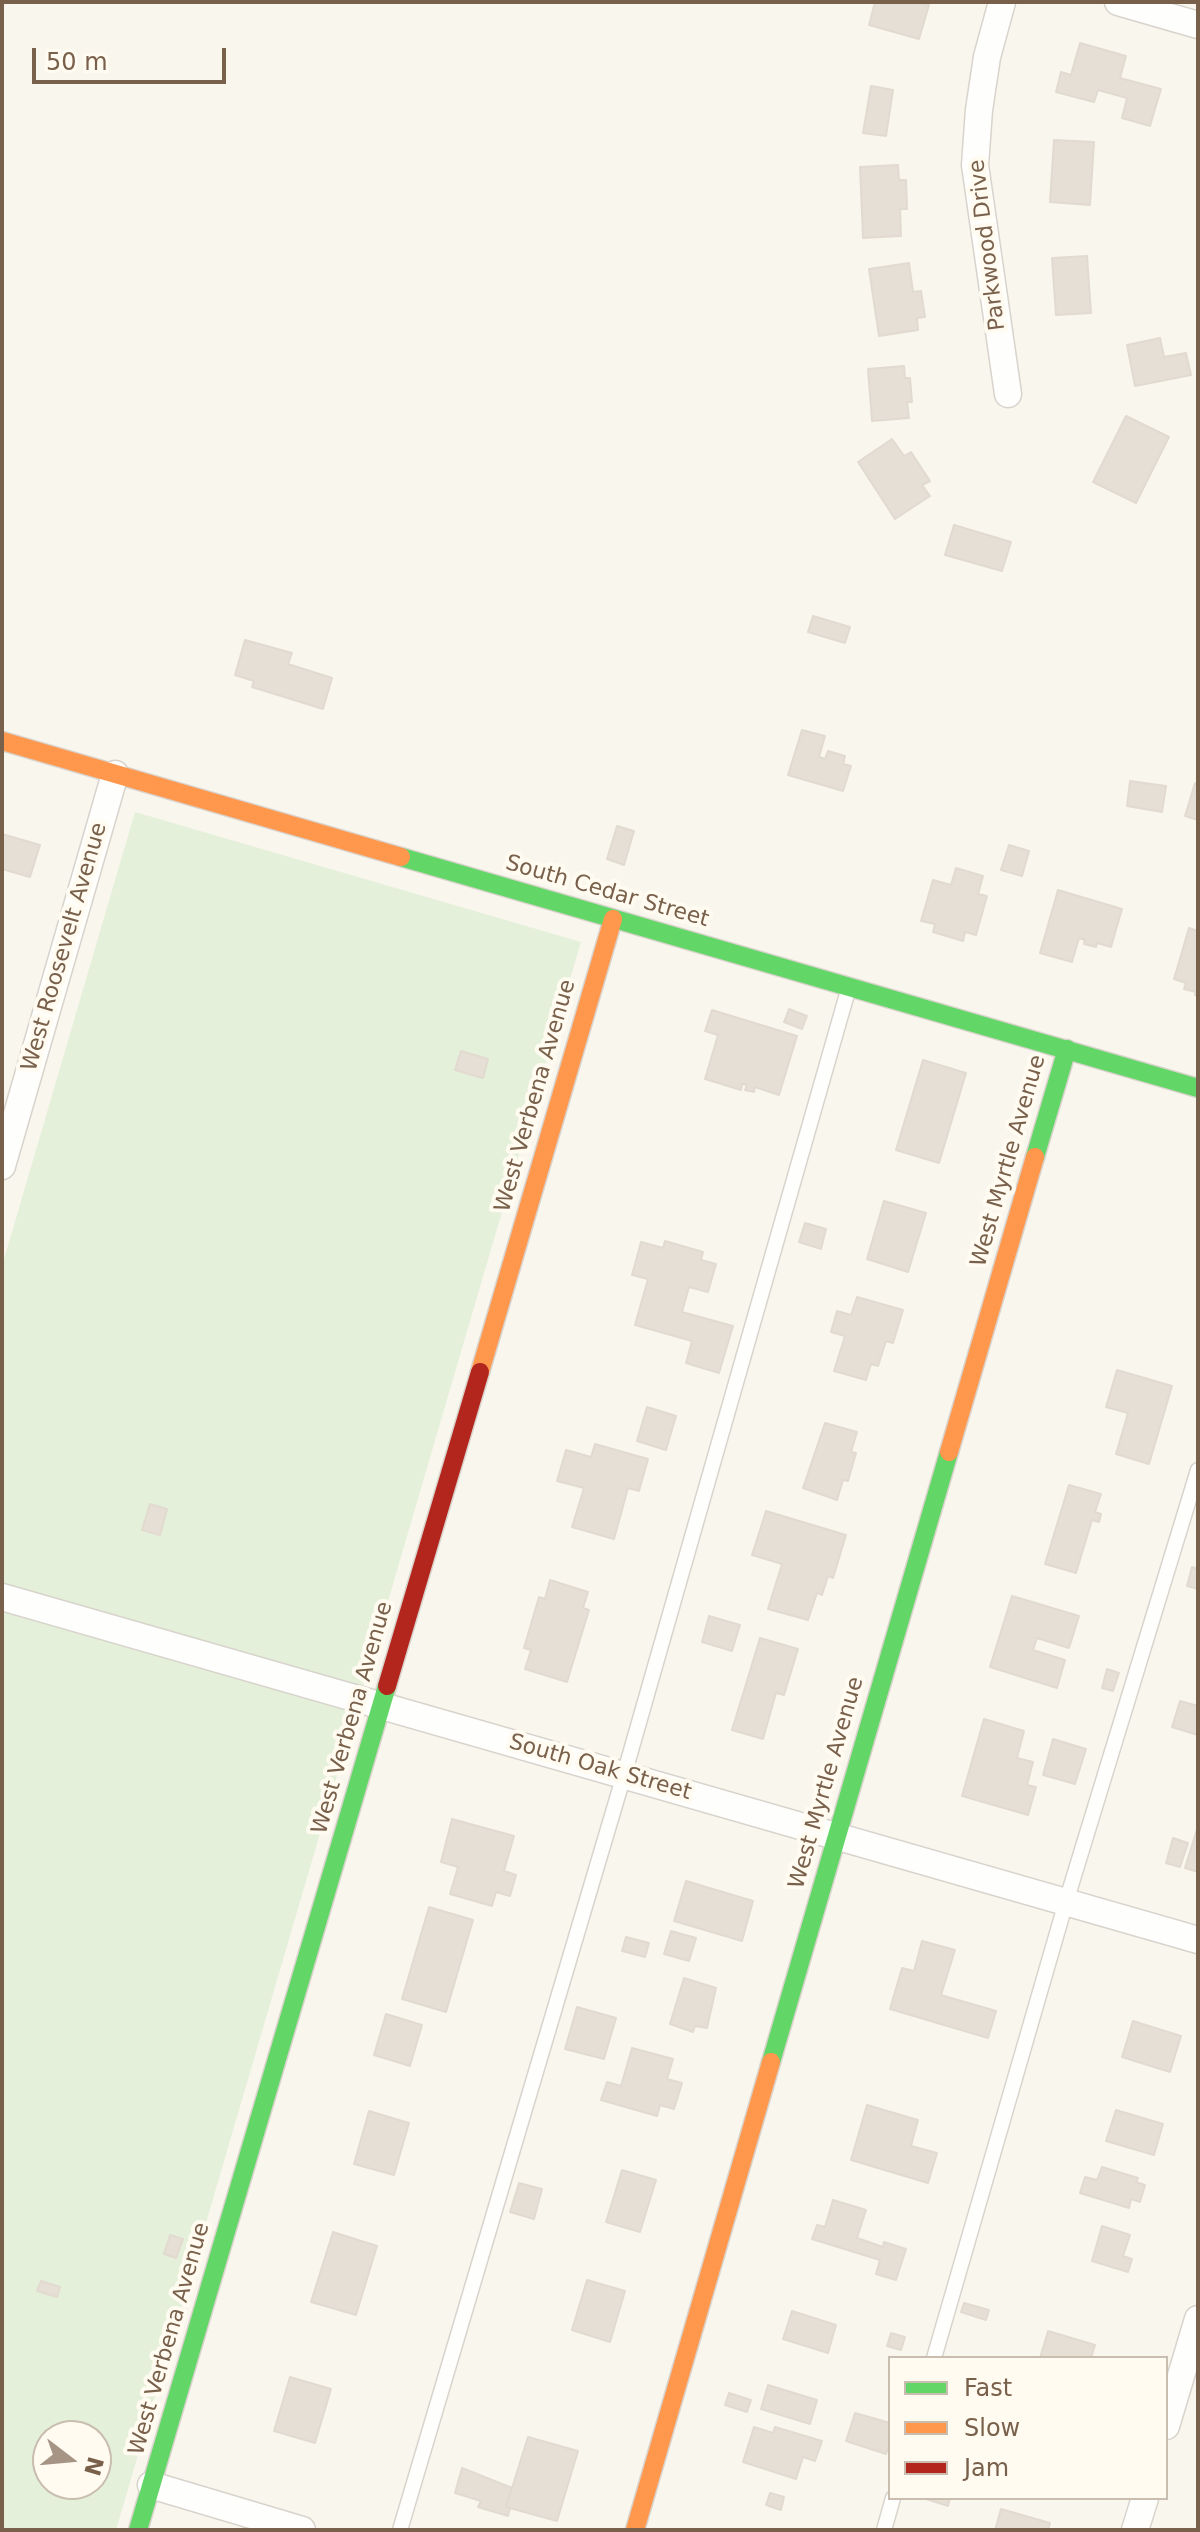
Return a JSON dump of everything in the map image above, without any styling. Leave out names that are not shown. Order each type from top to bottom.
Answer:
[{"type":"street","name":"Parkwood Drive","points":[[1002,2],[987,57],[975,165],[1008,394]]},
{"type":"street","points":[[1118,2],[1198,25]]},
{"type":"street","name":"South Cedar Street","points":[[2,741],[1198,1088]]},
{"type":"street","name":"West Roosevelt Avenue","points":[[2,1166],[115,774]]},
{"type":"street","name":"West Verbena Avenue","points":[[138,2530],[613,919]]},
{"type":"street","name":"West Myrtle Avenue","points":[[635,2530],[1067,1049]]},
{"type":"street","name":"South Oak Street","points":[[2,1597],[1198,1940]]},
{"type":"street","points":[[1168,2419],[1198,2319]]},
{"type":"street","points":[[151,2485],[302,2530]]},
{"type":"street","points":[[1135,2530],[1144,2500]]},
{"type":"lane","points":[[400,2530],[624,1775],[849,986]]},
{"type":"lane","points":[[935,2356],[1066,1902],[1198,1470]]},
{"type":"lane","points":[[884,2530],[892,2500]]},
{"type":"green space","points":[[135,812],[581,942],[116,2530],[2,2530],[2,1266]]},
{"type":"building","points":[[875,2],[929,5],[919,39],[869,25]]},
{"type":"building","points":[[1080,43],[1126,56],[1120,78],[1161,89],[1150,126],[1122,118],[1127,98],[1098,90],[1094,102],[1056,92],[1061,72],[1071,75]]},
{"type":"building","points":[[871,86],[893,90],[886,136],[863,133]]},
{"type":"building","points":[[1054,140],[1094,142],[1090,205],[1050,202]]},
{"type":"building","points":[[898,165],[899,180],[906,180],[907,209],[900,209],[901,236],[863,238],[860,167]]},
{"type":"building","points":[[1087,256],[1091,313],[1056,315],[1052,258]]},
{"type":"building","points":[[909,263],[913,292],[921,291],[925,317],[917,318],[918,330],[879,336],[869,269]]},
{"type":"building","points":[[1160,338],[1164,357],[1186,353],[1191,375],[1135,386],[1127,345]]},
{"type":"building","points":[[904,366],[905,378],[910,378],[912,402],[907,402],[909,418],[872,421],[868,369]]},
{"type":"building","points":[[1126,416],[1169,437],[1136,503],[1093,482]]},
{"type":"building","points":[[892,439],[904,456],[911,452],[930,481],[922,485],[930,496],[895,519],[858,462]]},
{"type":"building","points":[[954,525],[1011,542],[1002,571],[945,555]]},
{"type":"building","points":[[813,616],[850,627],[845,643],[808,632]]},
{"type":"building","points":[[245,640],[292,653],[288,664],[332,678],[323,709],[252,687],[254,681],[235,675]]},
{"type":"building","points":[[802,730],[825,736],[819,757],[825,759],[828,751],[845,756],[843,764],[851,766],[843,791],[788,775]]},
{"type":"building","points":[[1130,781],[1166,786],[1162,812],[1127,806]]},
{"type":"building","points":[[1195,783],[1198,784],[1198,820],[1185,816]]},
{"type":"building","points":[[617,826],[634,831],[624,865],[607,859]]},
{"type":"building","points":[[2,834],[40,845],[30,877],[2,869]]},
{"type":"building","points":[[1009,845],[1029,851],[1022,876],[1001,870]]},
{"type":"building","points":[[956,868],[983,876],[978,894],[987,896],[976,935],[965,932],[963,941],[933,932],[935,924],[921,921],[933,880],[951,885]]},
{"type":"building","points":[[1058,890],[1122,909],[1111,947],[1097,943],[1096,947],[1084,944],[1085,940],[1079,938],[1072,962],[1040,953]]},
{"type":"building","points":[[1189,928],[1198,931],[1198,996],[1196,992],[1184,989],[1186,983],[1174,979]]},
{"type":"building","points":[[789,1009],[807,1016],[802,1029],[784,1022]]},
{"type":"building","points":[[712,1010],[797,1036],[779,1095],[755,1087],[754,1092],[745,1090],[747,1085],[742,1084],[741,1090],[705,1079],[718,1035],[705,1031]]},
{"type":"building","points":[[461,1051],[488,1059],[483,1078],[455,1070]]},
{"type":"building","points":[[923,1060],[966,1073],[939,1163],[896,1150]]},
{"type":"building","points":[[884,1201],[926,1213],[908,1272],[867,1259]]},
{"type":"building","points":[[805,1223],[826,1229],[821,1249],[799,1242]]},
{"type":"building","points":[[665,1241],[703,1252],[701,1260],[716,1264],[708,1292],[689,1287],[682,1312],[733,1326],[719,1373],[686,1363],[692,1341],[635,1325],[648,1279],[632,1275],[641,1242],[663,1248]]},
{"type":"building","points":[[857,1297],[903,1310],[893,1343],[886,1341],[878,1366],[871,1364],[866,1380],[834,1371],[845,1336],[831,1332],[837,1311],[851,1315]]},
{"type":"building","points":[[1117,1370],[1172,1386],[1149,1464],[1116,1454],[1128,1413],[1106,1407]]},
{"type":"building","points":[[647,1407],[676,1416],[666,1450],[637,1441]]},
{"type":"building","points":[[825,1423],[857,1432],[851,1452],[856,1453],[848,1481],[843,1480],[837,1500],[803,1488]]},
{"type":"building","points":[[595,1444],[648,1459],[639,1491],[628,1488],[614,1539],[572,1527],[584,1488],[557,1481],[566,1450],[591,1457]]},
{"type":"building","points":[[1069,1485],[1101,1494],[1095,1512],[1101,1514],[1099,1522],[1092,1520],[1076,1573],[1045,1564]]},
{"type":"building","points":[[150,1504],[167,1509],[160,1535],[142,1530]]},
{"type":"building","points":[[766,1511],[846,1535],[833,1578],[828,1576],[822,1595],[817,1593],[808,1620],[768,1609],[782,1564],[752,1555]]},
{"type":"building","points":[[1192,1567],[1198,1569],[1198,1589],[1187,1586]]},
{"type":"building","points":[[550,1580],[588,1592],[583,1608],[589,1610],[567,1682],[525,1669],[531,1650],[524,1648],[539,1597],[545,1599]]},
{"type":"building","points":[[1012,1596],[1079,1616],[1069,1648],[1037,1638],[1033,1650],[1065,1660],[1057,1688],[990,1667]]},
{"type":"building","points":[[709,1616],[740,1625],[732,1651],[702,1642]]},
{"type":"building","points":[[760,1638],[798,1649],[784,1695],[776,1693],[763,1739],[732,1730]]},
{"type":"building","points":[[1107,1669],[1119,1673],[1113,1691],[1102,1688]]},
{"type":"building","points":[[1180,1701],[1198,1706],[1198,1735],[1172,1727]]},
{"type":"building","points":[[984,1719],[1024,1731],[1017,1758],[1033,1762],[1027,1785],[1036,1787],[1028,1815],[962,1796]]},
{"type":"building","points":[[1053,1739],[1086,1749],[1075,1784],[1043,1775]]},
{"type":"building","points":[[452,1819],[514,1836],[504,1871],[516,1875],[510,1896],[496,1892],[492,1906],[450,1894],[458,1867],[441,1862]]},
{"type":"building","points":[[1198,1826],[1198,1872],[1185,1868]]},
{"type":"building","points":[[1173,1838],[1188,1843],[1180,1867],[1166,1863]]},
{"type":"building","points":[[686,1881],[753,1901],[742,1941],[674,1921]]},
{"type":"building","points":[[429,1907],[473,1920],[446,2012],[402,1999]]},
{"type":"building","points":[[671,1931],[696,1938],[689,1961],[664,1954]]},
{"type":"building","points":[[626,1937],[649,1943],[645,1957],[622,1951]]},
{"type":"building","points":[[922,1941],[955,1950],[941,1995],[996,2011],[988,2038],[890,2009],[902,1968],[914,1971]]},
{"type":"building","points":[[684,1978],[716,1988],[707,2028],[695,2026],[693,2032],[670,2024]]},
{"type":"building","points":[[577,2007],[616,2018],[604,2059],[565,2049]]},
{"type":"building","points":[[386,2014],[422,2025],[410,2066],[374,2055]]},
{"type":"building","points":[[1133,2021],[1181,2036],[1170,2072],[1122,2057]]},
{"type":"building","points":[[632,2048],[673,2059],[667,2079],[682,2083],[674,2109],[660,2105],[657,2116],[601,2100],[607,2082],[621,2086]]},
{"type":"building","points":[[867,2105],[918,2120],[911,2146],[937,2153],[928,2183],[851,2160]]},
{"type":"building","points":[[1116,2110],[1163,2124],[1154,2155],[1106,2141]]},
{"type":"building","points":[[369,2111],[409,2123],[394,2175],[354,2164]]},
{"type":"building","points":[[1102,2167],[1138,2178],[1136,2182],[1145,2185],[1140,2202],[1131,2199],[1129,2208],[1080,2193],[1085,2177],[1097,2180]]},
{"type":"building","points":[[622,2170],[656,2180],[640,2232],[606,2222]]},
{"type":"building","points":[[519,2183],[542,2189],[534,2219],[510,2212]]},
{"type":"building","points":[[833,2200],[866,2210],[857,2238],[883,2247],[884,2242],[906,2249],[896,2280],[876,2274],[880,2260],[812,2239],[817,2225],[825,2227]]},
{"type":"building","points":[[1102,2226],[1130,2235],[1123,2256],[1132,2259],[1128,2272],[1092,2261]]},
{"type":"building","points":[[333,2232],[377,2246],[356,2315],[311,2302]]},
{"type":"building","points":[[170,2235],[183,2239],[176,2258],[164,2254]]},
{"type":"building","points":[[587,2280],[625,2291],[610,2342],[572,2330]]},
{"type":"building","points":[[41,2281],[60,2287],[57,2297],[37,2291]]},
{"type":"building","points":[[964,2303],[989,2310],[986,2320],[961,2312]]},
{"type":"building","points":[[792,2311],[836,2325],[828,2353],[783,2339]]},
{"type":"building","points":[[1048,2331],[1095,2345],[1092,2356],[1041,2356]]},
{"type":"building","points":[[891,2333],[905,2337],[901,2350],[887,2346]]},
{"type":"building","points":[[290,2377],[331,2389],[315,2443],[274,2431]]},
{"type":"building","points":[[768,2385],[817,2400],[810,2424],[761,2409]]},
{"type":"building","points":[[729,2393],[751,2400],[747,2412],[725,2405]]},
{"type":"building","points":[[855,2413],[888,2422],[886,2454],[846,2441]]},
{"type":"building","points":[[754,2427],[773,2433],[775,2427],[822,2441],[815,2461],[803,2457],[796,2479],[743,2462]]},
{"type":"building","points":[[528,2437],[578,2451],[557,2521],[506,2507]]},
{"type":"building","points":[[462,2468],[512,2488],[506,2507],[510,2508],[508,2516],[478,2507],[481,2501],[455,2493]]},
{"type":"building","points":[[770,2493],[784,2497],[781,2510],[766,2505]]},
{"type":"building","points":[[929,2500],[950,2500],[948,2506]]},
{"type":"building","points":[[1001,2509],[1050,2523],[1048,2530],[995,2530]]},
{"type":"traffic: fast","points":[[401,857],[1198,1088]]},
{"type":"traffic: fast","points":[[1035,1157],[1067,1049]]},
{"type":"traffic: fast","points":[[771,2062],[949,1452]]},
{"type":"traffic: fast","points":[[138,2530],[387,1686]]},
{"type":"traffic: slow","points":[[2,741],[401,857]]},
{"type":"traffic: slow","points":[[480,1372],[613,919]]},
{"type":"traffic: slow","points":[[949,1452],[1035,1157]]},
{"type":"traffic: slow","points":[[635,2530],[771,2062]]},
{"type":"traffic: jam","points":[[387,1686],[480,1372]]}]
